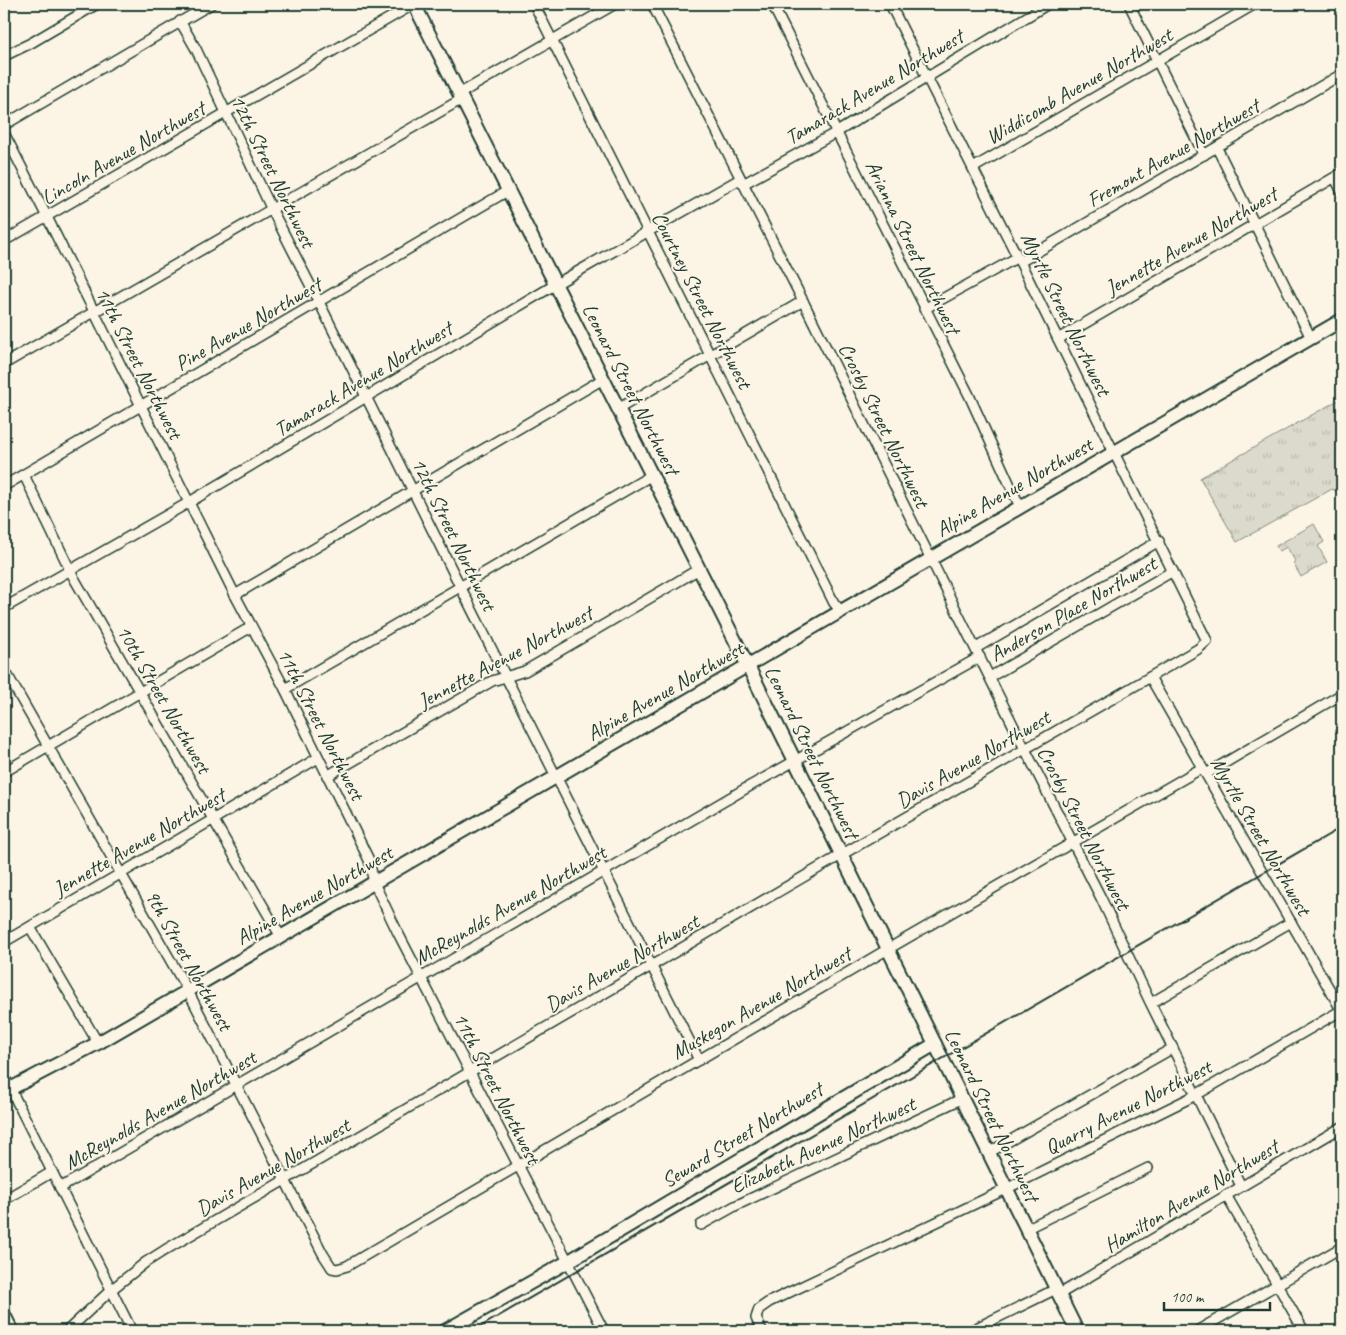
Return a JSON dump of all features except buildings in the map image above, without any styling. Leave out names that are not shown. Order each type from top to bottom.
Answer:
[{"type":"main road","name":"Leonard Street Northwest","points":[[414,4],[795,760],[1076,1331]]},
{"type":"main road","name":"Alpine Avenue Northwest","points":[[7,1089],[98,1043],[1342,320]]},
{"type":"main road","name":"Seward Street Northwest","points":[[445,1331],[569,1261],[935,1044]]},
{"type":"main road","points":[[4,1315],[12,1331]]},
{"type":"street","points":[[4,56],[97,4]]},
{"type":"street","points":[[4,125],[211,4]]},
{"type":"street","name":"Lincoln Avenue Northwest","points":[[4,241],[414,4]]},
{"type":"street","name":"Courtney Street Northwest","points":[[534,4],[831,598],[841,612]]},
{"type":"street","points":[[4,364],[272,210],[615,4]]},
{"type":"street","name":"Crosby Street Northwest","points":[[652,4],[976,648],[1242,1186]]},
{"type":"street","name":"Arianna Street Northwest","points":[[772,4],[969,395],[1020,506]]},
{"type":"street","name":"Myrtle Street Northwest","points":[[890,4],[928,76],[1208,641]]},
{"type":"street","name":"Tamarack Avenue Northwest","points":[[4,608],[188,503],[648,232],[837,132],[1048,4]]},
{"type":"street","points":[[1129,4],[1156,62],[1204,155]]},
{"type":"street","name":"Widdicomb Avenue Northwest","points":[[973,168],[1256,4]]},
{"type":"street","name":"12th Street Northwest","points":[[180,22],[196,49],[225,114],[272,210],[320,302],[460,586],[699,1060]]},
{"type":"street","name":"Fremont Avenue Northwest","points":[[924,309],[1019,259],[1217,148],[1342,74]]},
{"type":"street","name":"11th Street Northwest","points":[[4,134],[188,503],[285,689],[369,860],[374,883],[420,977],[604,1331]]},
{"type":"street","points":[[1217,148],[1311,338]]},
{"type":"street","points":[[1339,175],[1342,192]]},
{"type":"street","name":"Jennette Avenue Northwest","points":[[1058,339],[1339,175]]},
{"type":"street","name":"Pine Avenue Northwest","points":[[4,486],[509,190]]},
{"type":"street","points":[[618,409],[802,301]]},
{"type":"street","points":[[235,595],[603,379]]},
{"type":"street","name":"10th Street Northwest","points":[[24,475],[70,570],[138,692],[281,937]]},
{"type":"street","points":[[285,689],[652,475]]},
{"type":"street","points":[[976,648],[1159,541]]},
{"type":"street","name":"Jennette Avenue Northwest","points":[[327,776],[492,681],[525,671],[699,569]]},
{"type":"street","name":"Anderson Place Northwest","points":[[990,677],[1173,570]]},
{"type":"street","points":[[4,772],[251,627]]},
{"type":"street","name":"Davis Avenue Northwest","points":[[67,1331],[111,1290],[146,1262],[841,855],[1198,649],[1208,641]]},
{"type":"street","name":"McReynolds Avenue Northwest","points":[[60,1188],[604,870],[795,760],[980,657]]},
{"type":"street","name":"9th Street Northwest","points":[[4,669],[188,991],[327,1262],[332,1268],[337,1269]]},
{"type":"street","name":"Myrtle Street Northwest","points":[[1150,677],[1342,1010]]},
{"type":"street","name":"Muskegon Avenue Northwest","points":[[337,1269],[347,1266],[1072,842],[1342,694]]},
{"type":"street","name":"Jennette Avenue Northwest","points":[[4,942],[318,758]]},
{"type":"street","points":[[1151,1003],[1291,922]]},
{"type":"street","points":[[30,926],[98,1043]]},
{"type":"street","name":"Quarry Avenue Northwest","points":[[762,1331],[756,1318],[759,1309],[769,1302],[1006,1189],[1196,1094],[1342,1010]]},
{"type":"street","points":[[988,1153],[1173,1048]]},
{"type":"street","points":[[4,1076],[7,1089],[52,1172],[132,1331]]},
{"type":"street","name":"Elizabeth Avenue Northwest","points":[[701,1225],[735,1206],[961,1099]]},
{"type":"street","name":"Hamilton Avenue Northwest","points":[[970,1331],[1057,1292],[1342,1127]]},
{"type":"street","points":[[1026,1229],[1148,1168]]},
{"type":"street","name":"McReynolds Avenue Northwest","points":[[4,1200],[52,1172]]},
{"type":"street","points":[[1226,1195],[1304,1331]]},
{"type":"street","points":[[1197,1331],[1342,1247]]},
{"type":"green space","points":[[1342,398],[1342,494],[1332,489],[1237,542],[1200,478]]},
{"type":"green space","points":[[1314,524],[1324,542],[1318,546],[1327,562],[1301,577],[1287,547],[1279,551],[1276,546]]},
{"type":"railway","points":[[473,1331],[1342,827]]}]
